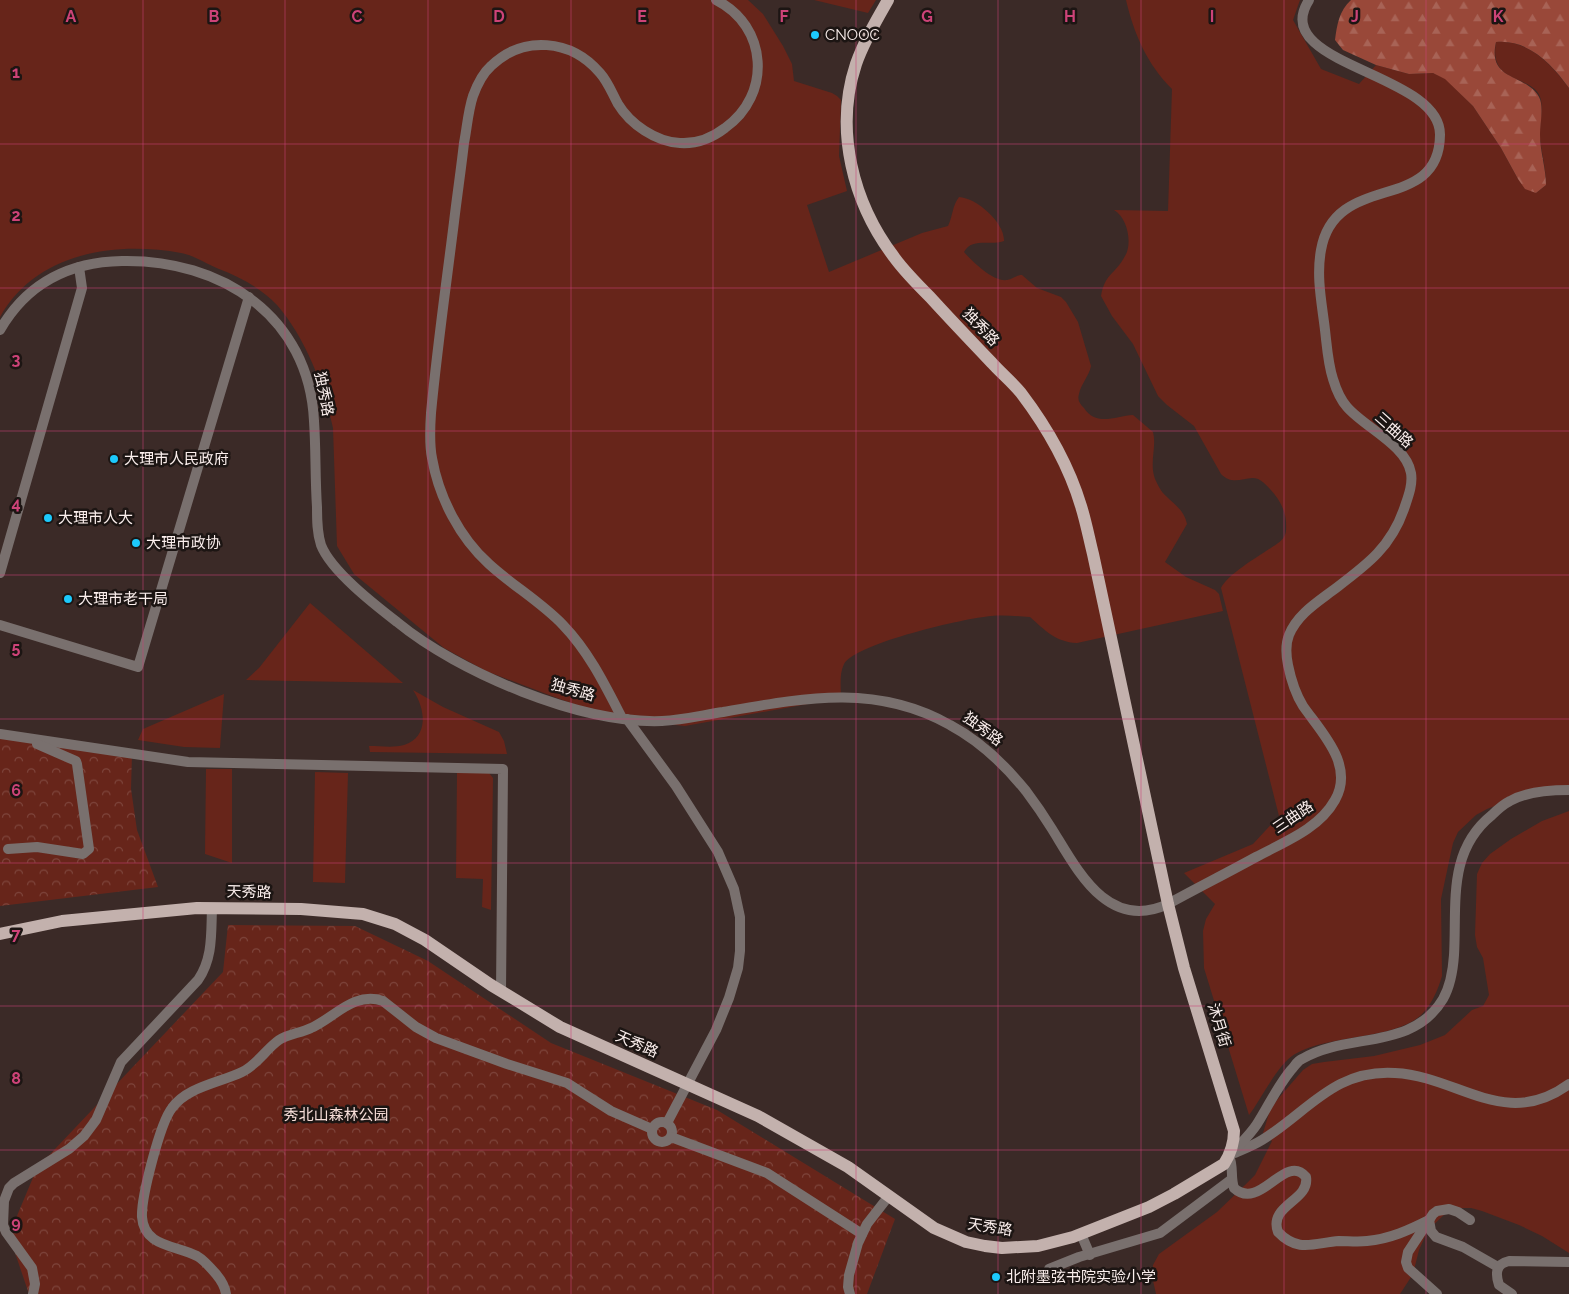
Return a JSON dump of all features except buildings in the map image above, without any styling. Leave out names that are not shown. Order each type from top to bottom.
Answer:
[{"type":"main road","name":"独秀路","points":[[888,0],[856,64],[851,82],[847,132],[853,176],[861,201],[894,258],[1020,392],[1042,424],[1066,467],[1081,506],[1093,554],[1168,904]]},
{"type":"main road","name":"沐月街","points":[[1168,904],[1184,968],[1234,1131],[1234,1140],[1229,1156]]},
{"type":"main road","name":"天秀路","points":[[0,934],[62,921],[212,908],[301,909],[363,914],[395,924],[424,940],[560,1027],[758,1116],[848,1168],[934,1228],[966,1242],[985,1246],[1002,1248],[1057,1243],[1150,1207],[1217,1169],[1224,1164],[1229,1156]]},
{"type":"street","points":[[667,1124],[716,1030],[734,984],[740,951],[739,908],[731,879],[718,852],[676,786],[624,719],[600,676],[573,637],[543,605],[478,554],[458,527],[441,488],[432,460],[430,433],[468,117],[476,87],[490,66],[518,48],[546,44],[558,46],[578,54],[601,74],[628,117],[644,130],[664,139],[684,143],[701,140],[720,132],[731,124],[744,110],[753,94],[758,75],[758,58],[752,38],[741,20],[716,0]]},
{"type":"street","name":"三曲路","points":[[1168,904],[1299,834],[1320,818],[1334,801],[1341,783],[1339,764],[1330,743],[1295,690],[1287,660],[1288,640],[1293,627],[1302,616],[1362,567],[1388,542],[1398,526],[1411,485],[1410,470],[1404,458],[1392,445],[1352,413],[1336,388],[1330,366],[1321,297],[1320,260],[1322,244],[1327,232],[1333,221],[1342,212],[1366,198],[1411,185],[1426,174],[1433,164],[1438,150],[1439,125],[1432,110],[1416,97],[1344,62],[1317,44],[1302,22],[1302,14],[1309,0]]},
{"type":"street","name":"独秀路","points":[[0,330],[12,311],[31,291],[58,274],[96,263],[121,261],[163,264],[220,280],[250,297],[267,312],[284,334],[299,360],[309,386],[314,423],[318,528],[323,550],[348,580],[421,640],[451,659],[500,682],[580,710],[624,719],[675,720],[781,702],[836,697],[878,699],[915,708],[964,733],[1006,768],[1038,807],[1082,877],[1101,897],[1118,906],[1134,910],[1152,910],[1168,904]]},
{"type":"street","points":[[0,573],[82,288],[79,267]]},
{"type":"street","points":[[0,625],[138,666],[250,297]]},
{"type":"street","points":[[0,734],[188,762],[503,769],[501,990]]},
{"type":"street","points":[[8,849],[37,847],[83,854],[90,846],[76,761],[57,751],[20,737]]},
{"type":"street","points":[[1229,1156],[1256,1125],[1279,1085],[1300,1059],[1321,1050],[1400,1033],[1416,1026],[1433,1014],[1444,997],[1452,977],[1456,879],[1462,856],[1474,832],[1490,816],[1510,801],[1534,794],[1569,790]]},
{"type":"street","points":[[33,1294],[32,1268],[3,1225],[2,1211],[6,1194],[14,1184],[69,1149],[84,1136],[96,1120],[122,1062],[204,972],[210,951],[212,908]]},
{"type":"street","points":[[226,1294],[219,1278],[204,1261],[192,1254],[157,1241],[147,1234],[143,1227],[142,1213],[147,1184],[162,1127],[168,1114],[180,1099],[243,1072],[281,1039],[313,1027],[347,1005],[373,999],[383,1002],[416,1027],[436,1038],[507,1064],[567,1083],[611,1111],[652,1130]]},
{"type":"street","points":[[1229,1156],[1262,1140],[1334,1086],[1373,1073],[1423,1076],[1475,1097],[1514,1104],[1538,1099],[1569,1084]]},
{"type":"street","points":[[657,1123],[667,1124],[672,1130],[671,1137],[667,1142],[658,1142],[652,1136],[652,1130],[657,1123]]},
{"type":"street","points":[[671,1137],[767,1173],[862,1234]]},
{"type":"street","points":[[1229,1156],[1234,1166],[1232,1179],[1234,1188],[1237,1191],[1256,1192],[1265,1188],[1290,1170],[1302,1172],[1306,1177],[1307,1185],[1304,1190],[1281,1211],[1276,1221],[1278,1232],[1289,1242],[1308,1246],[1340,1241],[1366,1241],[1390,1237],[1429,1220]]},
{"type":"street","points":[[1050,1269],[1079,1257],[1160,1232],[1232,1179]]},
{"type":"street","points":[[850,1294],[849,1275],[862,1234],[866,1224],[888,1197]]},
{"type":"street","points":[[1438,1294],[1412,1272],[1406,1262],[1408,1252],[1437,1211],[1449,1208],[1470,1220]]},
{"type":"street","points":[[1429,1220],[1431,1231],[1436,1237],[1463,1247],[1498,1267]]},
{"type":"street","points":[[1081,1234],[1090,1254]]},
{"type":"street","points":[[1512,1294],[1499,1285],[1496,1275],[1500,1264],[1510,1261],[1569,1262]]},
{"type":"green space","points":[[0,0],[748,0],[763,14],[783,46],[792,64],[794,81],[832,93],[841,100],[839,156],[847,191],[807,205],[829,272],[922,233],[948,226],[959,197],[974,202],[989,213],[1000,227],[1004,241],[976,243],[967,247],[964,252],[996,278],[1007,280],[1022,275],[1037,288],[1061,297],[1066,302],[1078,322],[1091,366],[1078,396],[1079,402],[1094,417],[1107,419],[1133,415],[1153,432],[1153,473],[1155,479],[1163,492],[1181,511],[1187,524],[1165,562],[1186,577],[1215,590],[1219,594],[1223,611],[1077,643],[1056,638],[1030,617],[991,616],[959,621],[889,640],[853,656],[842,668],[841,698],[685,726],[617,719],[486,671],[444,648],[354,574],[337,546],[333,428],[329,412],[319,379],[305,347],[287,318],[264,293],[242,279],[186,254],[129,249],[103,251],[79,256],[55,265],[34,278],[15,295],[0,317]]},
{"type":"green space","points":[[814,0],[876,0],[868,13]]},
{"type":"green space","points":[[1126,0],[1300,0],[1293,20],[1321,69],[1359,84],[1376,65],[1409,74],[1433,73],[1445,78],[1473,106],[1501,148],[1518,179],[1536,193],[1546,185],[1540,139],[1541,100],[1537,92],[1530,86],[1505,73],[1499,66],[1495,56],[1496,42],[1508,42],[1518,45],[1538,55],[1569,88],[1569,785],[1515,798],[1487,809],[1476,815],[1458,832],[1453,843],[1441,899],[1442,976],[1428,1008],[1408,1024],[1377,1033],[1326,1043],[1295,1054],[1282,1066],[1249,1115],[1204,968],[1203,931],[1206,919],[1215,904],[1184,873],[1253,844],[1279,816],[1221,588],[1236,572],[1281,541],[1286,533],[1286,522],[1279,500],[1259,479],[1232,480],[1221,474],[1194,426],[1158,396],[1133,344],[1112,316],[1101,296],[1105,283],[1127,251],[1128,238],[1125,224],[1119,213],[1114,210],[1168,211],[1172,89],[1155,69],[1137,37]]},
{"type":"green space","points":[[1351,0],[1569,0],[1569,88],[1547,62],[1529,49],[1508,42],[1496,42],[1495,55],[1497,64],[1502,71],[1526,84],[1539,97],[1542,110],[1540,141],[1546,185],[1536,193],[1525,189],[1473,106],[1445,79],[1433,73],[1409,74],[1376,65],[1343,50],[1335,40],[1341,14]]},
{"type":"green space","points":[[310,603],[403,683],[246,680],[259,668]]},
{"type":"green space","points":[[413,690],[443,707],[499,732],[504,741],[507,754],[370,752],[369,746],[400,746],[418,736],[423,721],[420,705]]},
{"type":"green space","points":[[224,694],[220,748],[184,747],[138,740],[143,729]]},
{"type":"green space","points":[[0,732],[132,754],[131,789],[137,830],[158,887],[0,906]]},
{"type":"green space","points":[[206,769],[232,769],[232,863],[205,854]]},
{"type":"green space","points":[[315,772],[348,773],[345,883],[313,882]]},
{"type":"green space","points":[[457,773],[489,773],[493,778],[491,910],[482,907],[483,879],[456,878]]},
{"type":"green space","points":[[1569,811],[1569,1253],[1542,1236],[1519,1225],[1482,1211],[1471,1208],[1458,1208],[1446,1213],[1428,1230],[1419,1250],[1413,1274],[1400,1294],[1156,1294],[1152,1276],[1153,1265],[1159,1254],[1217,1212],[1255,1175],[1272,1141],[1263,1133],[1270,1110],[1303,1070],[1312,1064],[1374,1056],[1420,1045],[1445,1035],[1472,1010],[1483,1006],[1489,995],[1483,958],[1477,947],[1475,935],[1477,874],[1482,863],[1490,854],[1511,839],[1542,821]]},
{"type":"green space","name":"秀北山森林公园","points":[[228,925],[355,926],[428,961],[551,1043],[717,1110],[895,1219],[867,1294],[29,1294],[9,1235],[37,1168],[223,972]]},
{"type":"place","name":"CNOOC","points":[[815,35]]},
{"type":"place","name":"大理市人民政府","points":[[114,459]]},
{"type":"place","name":"大理市人大","points":[[48,518]]},
{"type":"place","name":"大理市政协","points":[[136,543]]},
{"type":"place","name":"大理市老干局","points":[[68,599]]},
{"type":"place","name":"北附墨弦书院实验小学","points":[[996,1277]]}]
